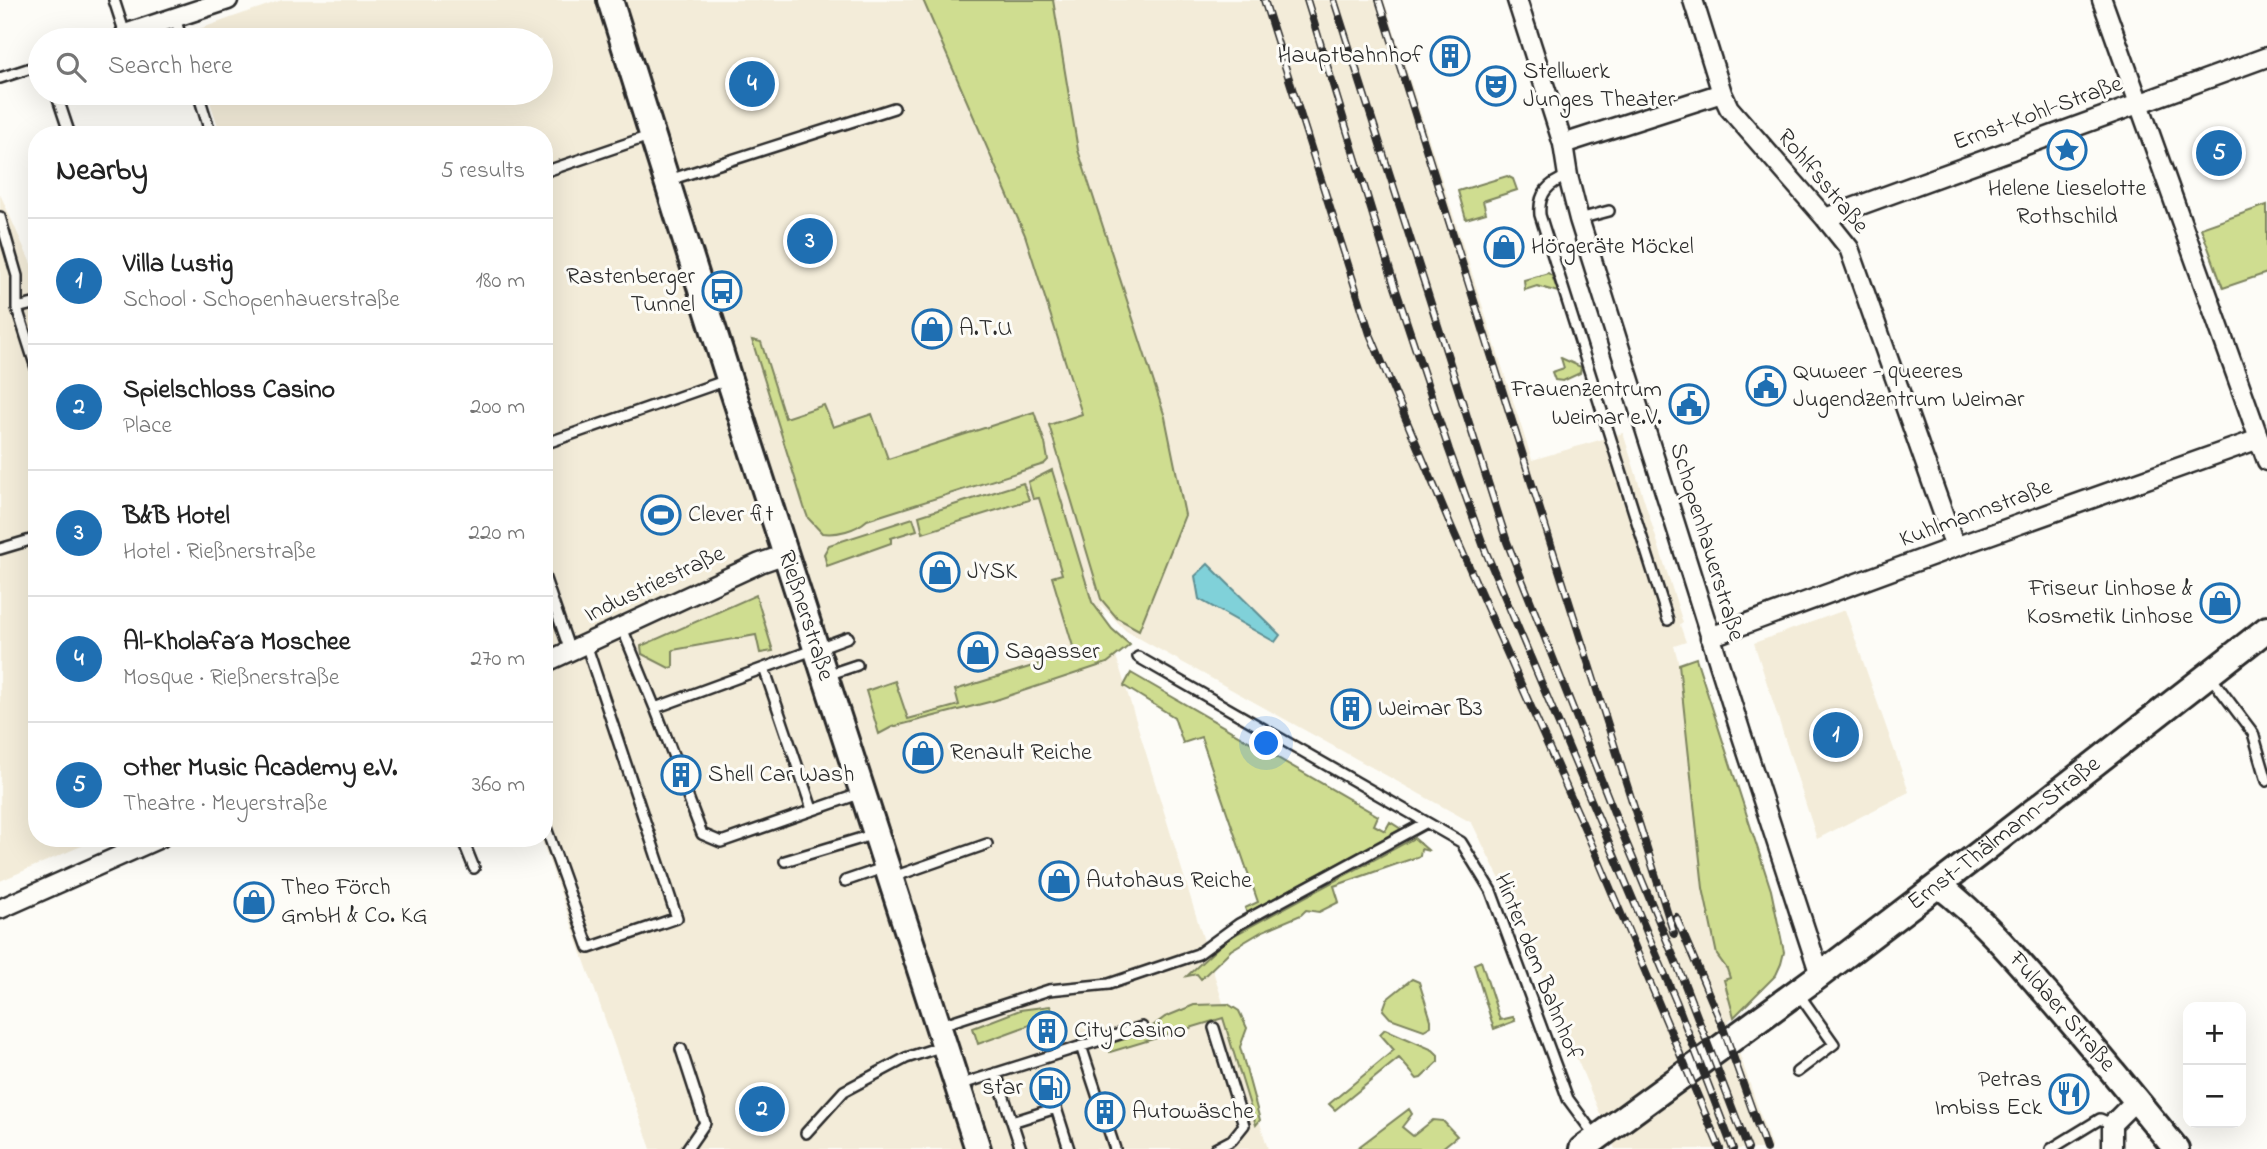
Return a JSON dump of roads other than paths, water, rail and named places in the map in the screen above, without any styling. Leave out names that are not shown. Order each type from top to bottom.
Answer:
[{"type":"street","name":"Rießnerstraße","points":[[610,0],[729,379],[978,1149]]},
{"type":"street","name":"Schopenhauerstraße","points":[[1517,0],[1563,144],[1579,219],[1710,637],[1820,975]]},
{"type":"street","name":"Rohlfsstraße","points":[[1693,0],[1729,108],[1849,248],[1955,547]]},
{"type":"street","points":[[2102,0],[2267,461]]},
{"type":"street","points":[[144,28],[224,1]]},
{"type":"street","name":"Ernst-Kohl-Straße","points":[[1825,218],[2267,57]]},
{"type":"street","points":[[1563,144],[1722,93]]},
{"type":"street","name":"Kuhlmannstraße","points":[[1710,637],[2259,439]]},
{"type":"street","name":"Industriestraße","points":[[553,659],[760,563],[786,554]]},
{"type":"street","name":"Ernst-Thälmann-Straße","points":[[1589,1143],[1820,975],[2267,629]]},
{"type":"street","points":[[0,909],[140,847]]},
{"type":"street","name":"Fuldaer Straße","points":[[1938,885],[1992,930],[2176,1149]]},
{"type":"street","points":[[2112,1149],[2112,1124],[2136,1100]]},
{"type":"lane","points":[[114,0],[116,28]]},
{"type":"lane","points":[[175,18],[178,28]]},
{"type":"lane","points":[[0,78],[28,69]]},
{"type":"lane","points":[[60,105],[67,126]]},
{"type":"lane","points":[[202,105],[208,126]]},
{"type":"lane","points":[[667,180],[894,107]]},
{"type":"lane","points":[[553,169],[653,134]]},
{"type":"lane","points":[[1568,176],[1546,187],[1539,204],[1539,215],[1668,621]]},
{"type":"lane","points":[[1579,219],[1609,211]]},
{"type":"lane","points":[[0,217],[17,276],[17,308],[28,343]]},
{"type":"lane","points":[[17,308],[28,305]]},
{"type":"lane","points":[[553,441],[729,379]]},
{"type":"lane","points":[[0,549],[28,541]]},
{"type":"lane","points":[[553,595],[578,648],[677,918],[589,948],[553,847]]},
{"type":"lane","points":[[622,628],[677,765]]},
{"type":"lane","points":[[655,708],[848,637]]},
{"type":"lane","name":"Hinter dem Bahnhof","points":[[1138,657],[1461,842],[1491,891],[1569,1099],[1589,1143]]},
{"type":"lane","points":[[826,676],[857,664]]},
{"type":"lane","points":[[764,668],[811,809]]},
{"type":"lane","points":[[2209,675],[2253,733],[2267,781]]},
{"type":"lane","points":[[686,792],[702,834],[721,842],[863,792]]},
{"type":"lane","points":[[806,1133],[844,1091],[942,1036],[1049,990],[1109,984],[1198,954],[1239,924],[1425,823]]},
{"type":"lane","points":[[785,861],[877,834]]},
{"type":"lane","points":[[845,880],[889,872],[987,844]]},
{"type":"lane","points":[[466,847],[474,868]]},
{"type":"lane","points":[[1797,992],[1834,1044],[1797,1072]]},
{"type":"lane","points":[[957,1085],[1142,1027]]},
{"type":"lane","points":[[1214,1028],[1244,1125],[1232,1139],[1215,1149]]},
{"type":"lane","points":[[1081,1046],[1115,1149]]},
{"type":"lane","points":[[681,1049],[705,1123],[687,1149]]},
{"type":"lane","points":[[996,1073],[1021,1149]]},
{"type":"lane","points":[[1012,1122],[1056,1108],[1069,1149]]},
{"type":"lane","points":[[2050,1149],[2100,1119],[2112,1124]]},
{"type":"water","points":[[1208,564],[1280,635],[1275,642],[1199,599],[1195,576]]},
{"type":"railway","points":[[1264,0],[1370,334],[1451,526],[1595,852],[1720,1149]]},
{"type":"railway","points":[[1307,0],[1394,284],[1485,550],[1676,1001],[1733,1149]]},
{"type":"railway","points":[[1334,0],[1507,542],[1682,977],[1748,1149]]},
{"type":"railway","points":[[1379,0],[1674,934]]},
{"type":"railway","points":[[1676,917],[1722,1025],[1766,1149]]},
{"type":"place","name":"Hauptbahnhof","points":[[1450,56]]},
{"type":"place","name":"Al-Kholafa´a Moschee","points":[[752,84]]},
{"type":"place","name":"Stellwerk Junges Theater","points":[[1496,86]]},
{"type":"place","name":"Helene Lieselotte Rothschild","points":[[2067,150]]},
{"type":"place","name":"Other Music Academy e.V.","points":[[2219,153]]},
{"type":"place","name":"B&B Hotel","points":[[810,241]]},
{"type":"place","name":"Hörgeräte Möckel","points":[[1504,247]]},
{"type":"place","name":"Rastenberger Tunnel","points":[[722,291]]},
{"type":"place","name":"A.T.U","points":[[932,329]]},
{"type":"place","name":"Quweer - queeres Jugendzentrum Weimar","points":[[1766,386]]},
{"type":"place","name":"Frauenzentrum Weimar e.V.","points":[[1689,404]]},
{"type":"place","name":"Clever fit","points":[[661,515]]},
{"type":"place","name":"JYSK","points":[[940,572]]},
{"type":"place","name":"Friseur Linhose & Kosmetik Linhose","points":[[2220,603]]},
{"type":"place","name":"Sagasser","points":[[978,652]]},
{"type":"place","name":"Weimar B3","points":[[1351,709]]},
{"type":"place","name":"Villa Lustig","points":[[1836,735]]},
{"type":"place","name":"Renault Reiche","points":[[923,753]]},
{"type":"place","name":"Shell Car Wash","points":[[681,775]]},
{"type":"place","name":"Autohaus Reiche","points":[[1059,881]]},
{"type":"place","name":"Theo Förch GmbH & Co. KG","points":[[254,902]]},
{"type":"place","name":"City Casino","points":[[1047,1031]]},
{"type":"place","name":"star","points":[[1050,1088]]},
{"type":"place","name":"Petras Imbiss Eck","points":[[2069,1094]]},
{"type":"place","name":"Spielschloss Casino","points":[[762,1109]]},
{"type":"place","name":"Autowäsche","points":[[1105,1112]]}]
